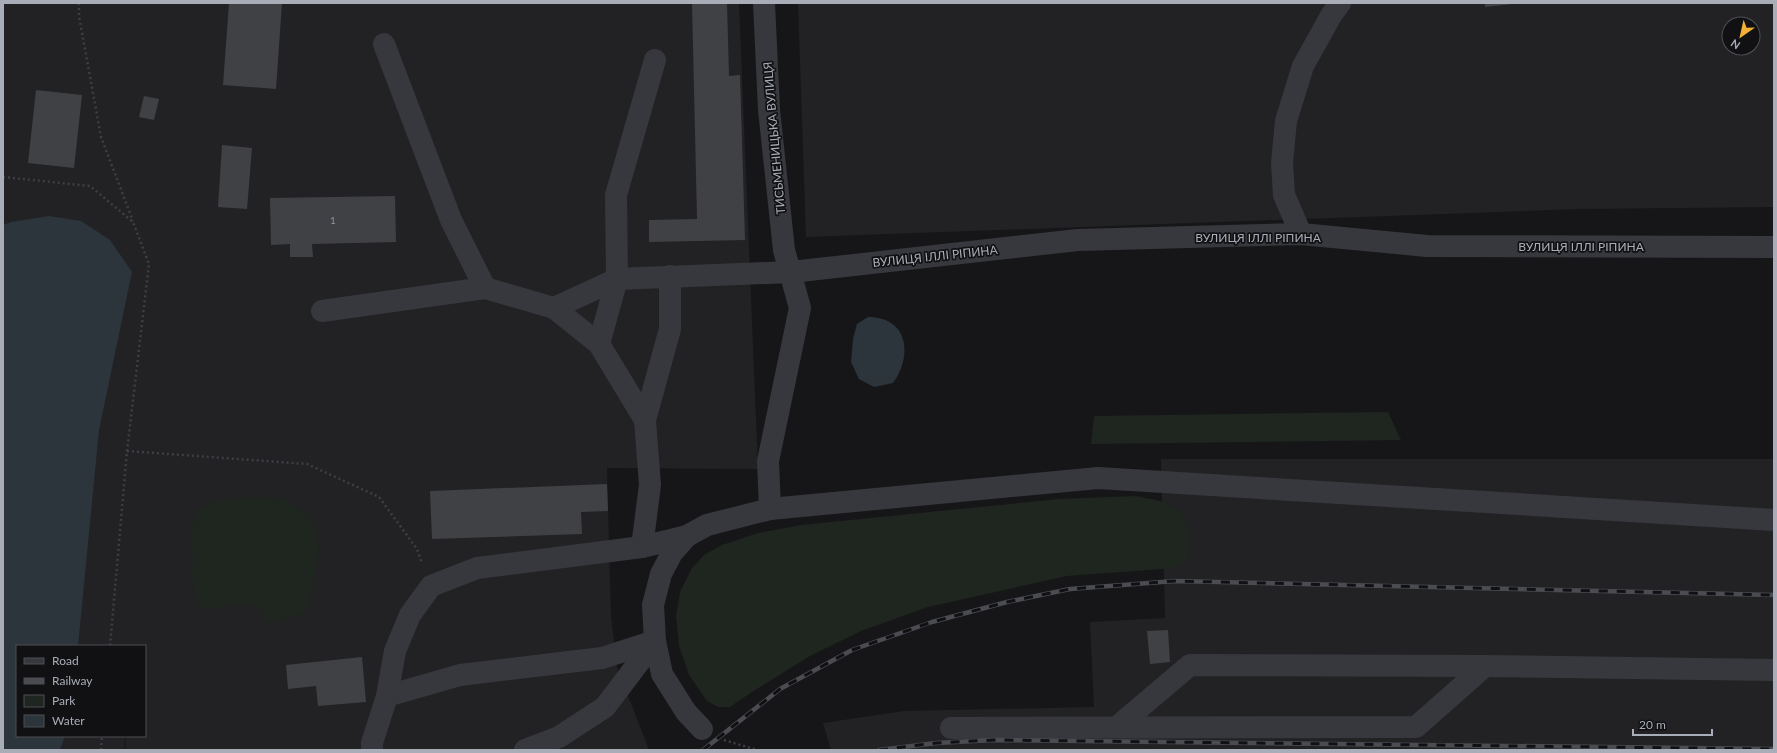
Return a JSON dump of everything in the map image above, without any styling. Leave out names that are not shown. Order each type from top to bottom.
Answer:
[{"type":"street","name":"ТИСЬМЕНИЦЬКА ВУЛИЦЯ","points":[[764,3],[769,110],[784,250],[800,308],[768,461],[770,509]]},
{"type":"street","points":[[1301,234],[1284,194],[1282,163],[1286,121],[1303,66],[1332,14],[1340,3]]},
{"type":"street","points":[[384,44],[451,220],[485,288]]},
{"type":"street","points":[[599,344],[617,279],[616,195],[655,60]]},
{"type":"street","name":"ВУЛИЦЯ ІЛЛІ РІПИНА","points":[[617,279],[791,272],[1078,240],[1301,234],[1427,246],[1774,246]]},
{"type":"street","points":[[642,547],[650,485],[645,420],[670,329],[670,276]]},
{"type":"street","points":[[554,308],[617,279]]},
{"type":"street","points":[[322,311],[485,288],[554,308],[599,344],[645,420]]},
{"type":"street","points":[[372,750],[372,742],[387,696],[395,651],[410,615],[431,586],[477,568],[642,547],[687,536],[707,525],[770,509],[1098,478],[1774,520]]},
{"type":"street","points":[[687,536],[672,554],[661,574],[653,605],[655,641],[662,674],[686,712],[702,729]]},
{"type":"street","points":[[387,696],[460,675],[602,658],[655,641]]},
{"type":"street","points":[[525,750],[559,737],[605,707],[655,641]]},
{"type":"street","points":[[1117,727],[1190,665],[1485,666],[1774,670]]},
{"type":"street","points":[[952,728],[1416,727],[1485,666]]},
{"type":"path","points":[[79,3],[79,16],[101,137],[149,264],[126,451],[110,645]]},
{"type":"path","points":[[3,177],[90,186],[133,222]]},
{"type":"path","points":[[126,451],[307,464],[379,497],[417,549],[431,586]]},
{"type":"path","points":[[702,729],[718,738],[757,750]]},
{"type":"path","points":[[101,750],[102,737]]},
{"type":"shaded area","points":[[3,3],[739,3],[758,469],[607,468],[611,616],[617,667],[649,750],[125,750],[126,737],[146,737],[146,645],[16,645],[16,737],[125,737],[124,750],[3,750]]},
{"type":"shaded area","points":[[798,3],[1774,3],[1774,207],[1578,209],[806,237]]},
{"type":"shaded area","points":[[1161,459],[1774,459],[1774,750],[831,750],[823,723],[904,711],[1094,707],[1090,622],[1165,618]]},
{"type":"green space","points":[[1388,412],[1401,440],[1091,444],[1094,416]]},
{"type":"green space","points":[[1136,496],[1169,504],[1183,517],[1188,530],[1188,552],[1186,560],[1175,568],[1067,576],[928,607],[861,631],[810,656],[730,707],[718,707],[707,701],[689,675],[679,646],[676,616],[680,592],[692,568],[704,555],[722,545],[758,533],[801,525],[1059,499]]},
{"type":"green space","points":[[280,497],[298,507],[310,519],[316,533],[318,547],[317,563],[305,613],[269,623],[260,611],[250,605],[240,604],[211,609],[204,608],[198,602],[193,586],[192,527],[195,517],[200,510],[209,504],[220,501],[246,498]]},
{"type":"water","points":[[49,216],[81,221],[110,240],[132,272],[99,430],[78,645],[16,645],[16,737],[65,737],[60,750],[3,750],[3,225],[11,222]]},
{"type":"water","points":[[868,317],[881,319],[892,323],[899,330],[903,340],[903,361],[893,383],[874,387],[859,379],[851,362],[853,339],[857,324]]},
{"type":"building","points":[[229,3],[282,3],[276,89],[223,85]]},
{"type":"building","points":[[692,3],[727,3],[729,76],[740,75],[745,240],[649,242],[649,220],[697,219]]},
{"type":"building","points":[[1485,3],[1513,3],[1513,4],[1485,7]]},
{"type":"building","points":[[36,90],[82,95],[74,168],[28,163]]},
{"type":"building","points":[[144,96],[159,99],[154,120],[139,117]]},
{"type":"building","points":[[222,145],[252,148],[247,209],[218,207]]},
{"type":"building","points":[[395,196],[396,242],[312,244],[313,257],[290,257],[290,244],[271,245],[270,198]]},
{"type":"building","points":[[607,484],[608,511],[581,512],[582,534],[432,539],[430,491]]},
{"type":"building","points":[[1168,630],[1170,662],[1150,664],[1147,631]]},
{"type":"building","points":[[362,657],[366,702],[318,706],[316,686],[288,689],[286,665]]},
{"type":"railway","points":[[703,750],[780,689],[852,650],[932,622],[1007,602],[1070,589],[1175,581],[1774,595]]},
{"type":"railway","points":[[879,750],[936,743],[994,740],[1774,749]]}]
